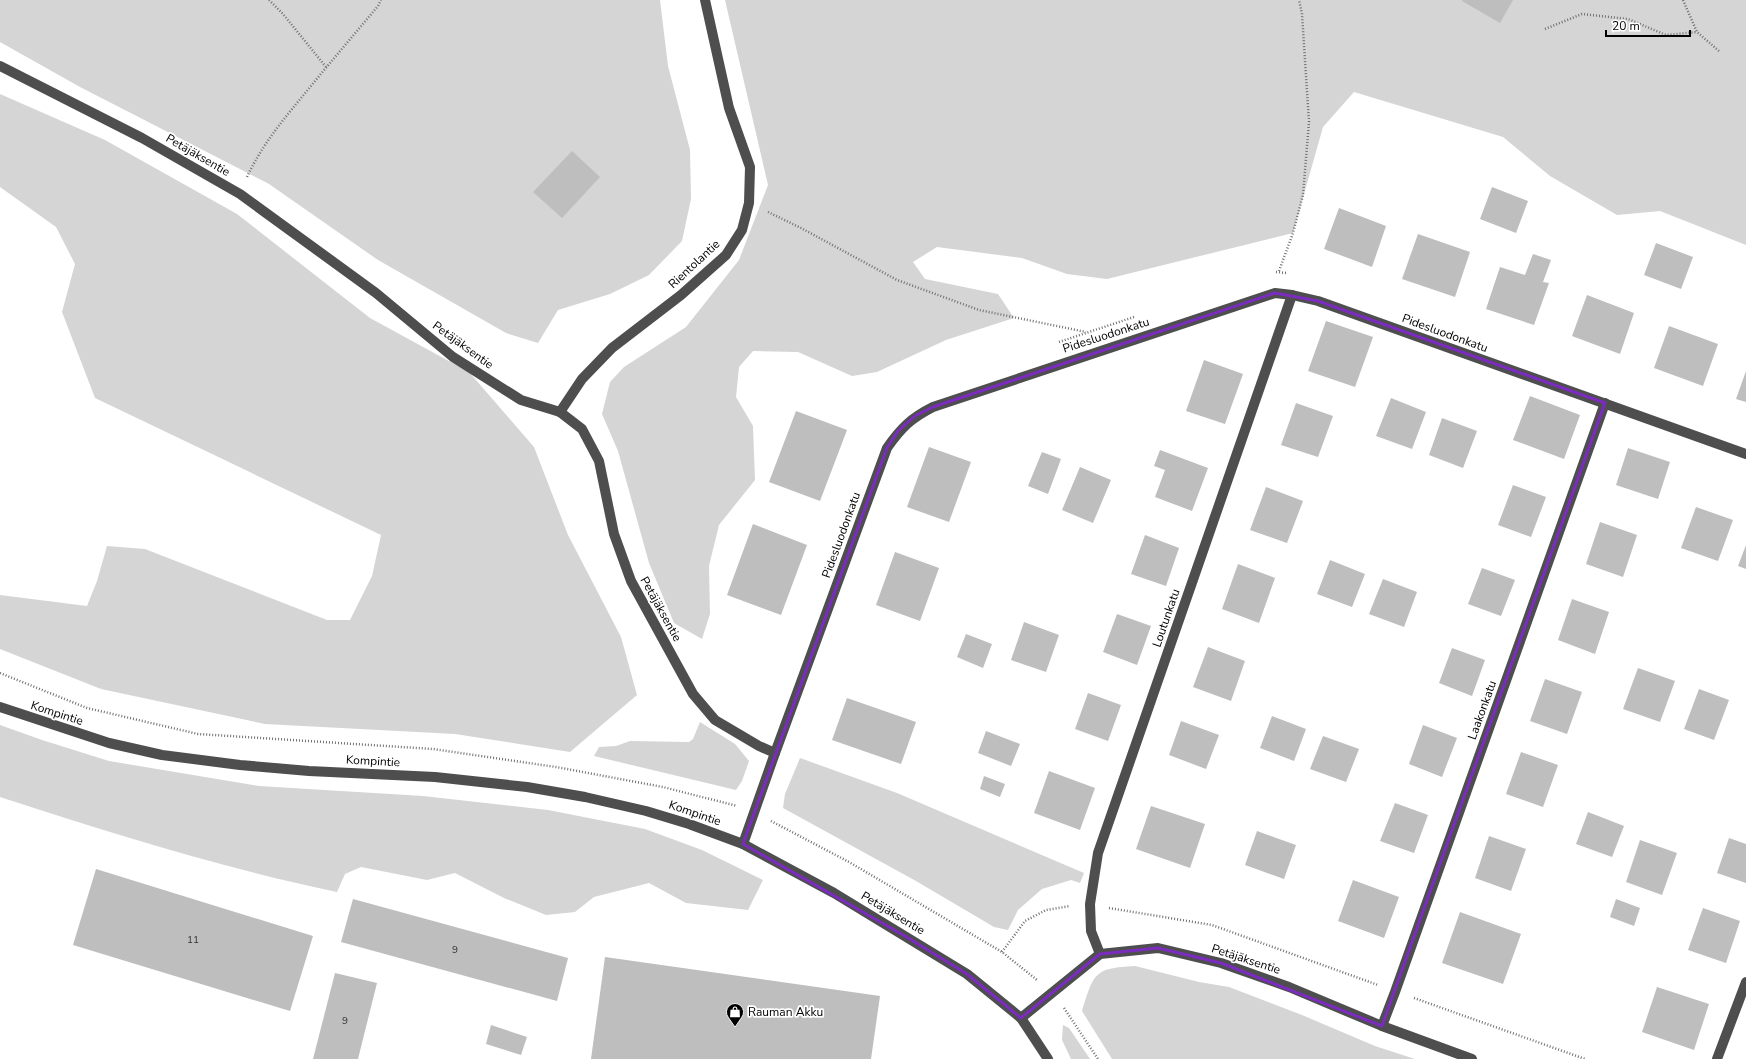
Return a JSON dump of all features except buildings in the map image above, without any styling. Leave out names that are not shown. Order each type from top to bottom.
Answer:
[{"type":"street","name":"Rientolantie","points":[[560,412],[582,379],[612,348],[681,295],[726,255],[742,230],[749,203],[750,167],[729,108],[705,0]]},
{"type":"street","name":"Petäjäksentie","points":[[0,66],[54,92],[142,138],[240,194],[376,293],[453,357],[521,400],[560,412],[582,429],[599,461],[614,534],[631,582],[693,694],[715,720],[759,746],[775,753]]},
{"type":"street","name":"Pidesluodonkatu","points":[[743,844],[887,448],[898,432],[915,416],[933,407],[1275,293],[1318,301],[1746,454]]},
{"type":"street","name":"Loutunkatu","points":[[1100,954],[1091,931],[1090,904],[1098,853],[1292,295]]},
{"type":"street","name":"Laakonkatu","points":[[1382,1026],[1605,404]]},
{"type":"street","name":"Kompintie","points":[[0,707],[110,744],[162,754],[240,765],[286,769],[435,777],[527,787],[585,797],[646,811],[689,824],[743,844]]},
{"type":"street","name":"Petäjäksentie","points":[[743,844],[834,893],[967,974],[1021,1018],[1048,1059]]},
{"type":"street","name":"Petäjäksentie","points":[[1100,954],[1158,948],[1221,962],[1289,987],[1382,1026],[1472,1059]]},
{"type":"street","points":[[1021,1018],[1100,954]]},
{"type":"street","points":[[1717,1059],[1746,982]]},
{"type":"path","points":[[269,0],[283,14],[326,67]]},
{"type":"path","points":[[240,194],[256,158],[271,136],[326,67],[378,6],[381,0]]},
{"type":"path","points":[[1275,293],[1279,271],[1293,233],[1303,195],[1309,122],[1302,14],[1299,0]]},
{"type":"path","points":[[1683,0],[1698,32],[1719,51]]},
{"type":"path","points":[[1545,29],[1582,14],[1628,19],[1666,35],[1698,32]]},
{"type":"path","points":[[749,203],[800,228],[896,280],[979,310],[1087,332]]},
{"type":"path","points":[[1272,273],[1279,271],[1293,274]]},
{"type":"path","points":[[1058,342],[1139,316]]},
{"type":"path","points":[[737,806],[740,798]]},
{"type":"highlighted area","points":[[1275,293],[1318,301],[1605,403],[1382,1026],[1221,963],[1158,948],[1100,954],[1021,1018],[967,974],[905,936],[743,844],[887,448],[898,431],[915,416],[933,407]]},
{"type":"shaded area","points":[[0,0],[660,0],[668,66],[690,150],[691,199],[682,241],[649,275],[610,294],[558,310],[538,343],[506,333],[378,260],[269,184],[80,87],[0,42]]},
{"type":"shaded area","points":[[725,0],[1746,0],[1746,245],[1660,211],[1617,215],[1550,176],[1503,137],[1354,92],[1323,127],[1293,233],[1107,279],[1067,274],[1022,258],[937,247],[913,262],[925,279],[998,294],[1014,318],[946,340],[877,372],[852,376],[798,352],[753,351],[739,367],[736,397],[753,426],[755,480],[719,525],[709,566],[710,614],[702,639],[674,623],[649,563],[618,451],[602,414],[610,382],[624,367],[686,327],[739,260],[768,185]]},
{"type":"shaded area","points":[[0,94],[105,140],[237,214],[370,318],[469,372],[534,447],[568,535],[621,637],[637,695],[570,752],[455,734],[265,724],[101,689],[0,649],[0,595],[87,606],[97,581],[107,546],[145,549],[327,620],[350,620],[372,576],[381,535],[95,398],[62,312],[75,264],[56,227],[0,187]]},
{"type":"shaded area","points":[[700,722],[735,744],[749,761],[742,781],[736,790],[594,756],[599,747],[616,746],[630,741],[689,742],[693,739]]},
{"type":"shaded area","points":[[0,725],[109,761],[259,786],[423,796],[548,810],[645,829],[702,850],[763,880],[748,910],[686,903],[649,883],[594,897],[575,912],[546,915],[504,898],[455,873],[427,880],[361,867],[345,874],[337,892],[294,883],[209,861],[125,837],[0,797]]},
{"type":"shaded area","points":[[800,758],[897,793],[1084,873],[1080,883],[1071,880],[1042,889],[1018,910],[1008,930],[994,927],[916,881],[783,808],[785,794]]},
{"type":"shaded area","points":[[1135,966],[1199,982],[1229,987],[1302,1015],[1375,1046],[1415,1059],[1112,1059],[1082,1011],[1089,989],[1097,975],[1103,971],[1111,969]]},
{"type":"shaded area","points":[[1063,1025],[1069,1028],[1090,1059],[1071,1059],[1062,1040]]},
{"type":"place","name":"Rauman Akku","points":[[735,1027]]}]
